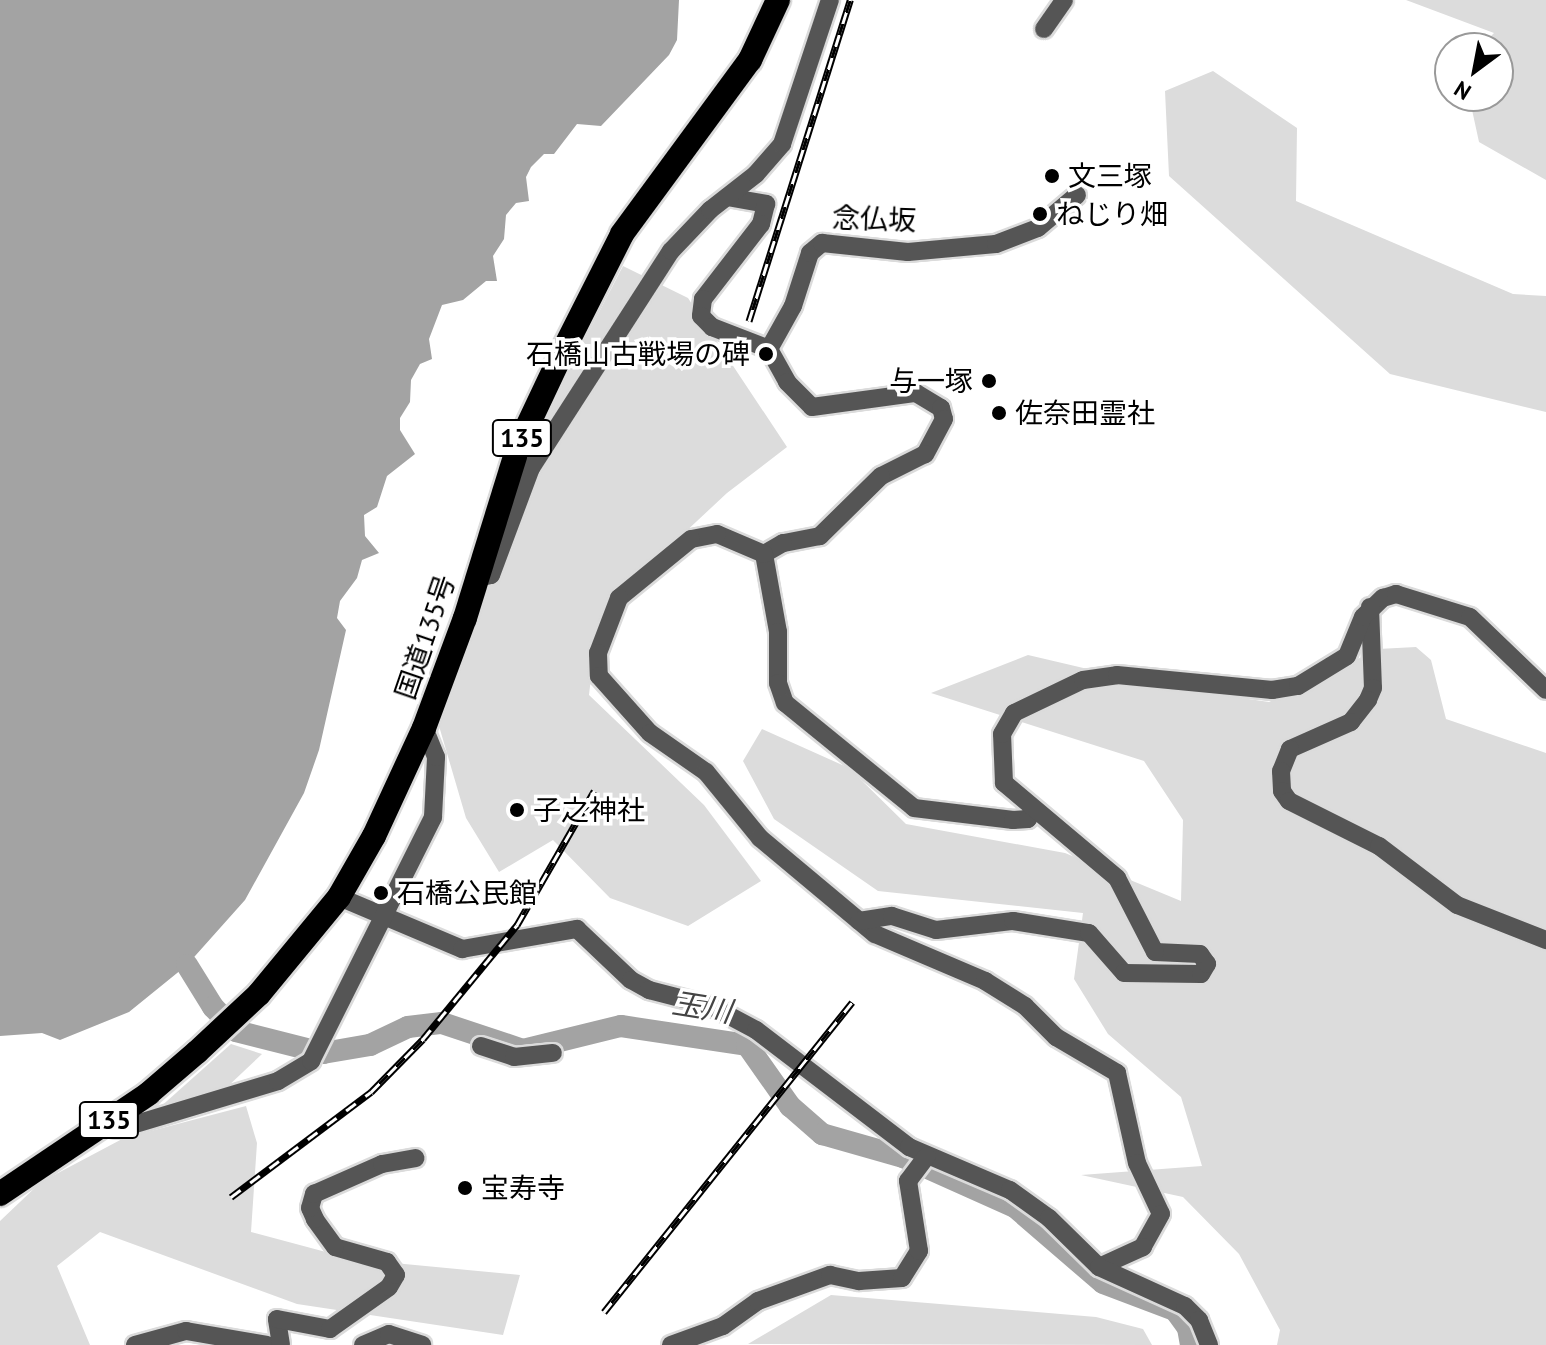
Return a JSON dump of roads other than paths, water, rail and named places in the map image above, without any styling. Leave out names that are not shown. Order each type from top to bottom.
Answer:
[{"type":"highway","name":"国道135号","points":[[0,1194],[148,1094],[212,1039],[243,1010],[335,902],[374,836],[424,728],[478,578],[519,444],[609,257],[750,60],[778,0]]},
{"type":"street","points":[[478,578],[491,575],[531,468],[671,251],[782,144],[830,0]]},
{"type":"street","points":[[1044,29],[1064,0]]},
{"type":"street","name":"念仏坂","points":[[769,349],[793,306],[810,253],[822,243],[908,252],[996,244],[1038,228],[1077,195]]},
{"type":"street","points":[[727,197],[766,204],[761,224],[703,299],[701,316],[712,327],[769,349],[787,382],[812,407],[916,393],[941,408],[944,419],[925,454],[881,476],[820,536],[774,546],[764,554]]},
{"type":"street","points":[[764,554],[717,534],[691,539],[619,598],[598,653],[599,676],[650,733],[706,772],[760,838],[875,934],[985,981],[1025,1006],[1056,1037],[1117,1073],[1137,1163],[1161,1214],[1143,1247],[1099,1267]]},
{"type":"street","points":[[764,554],[778,632],[778,683],[792,712],[914,808],[1013,820],[1028,819],[1033,810]]},
{"type":"street","points":[[859,921],[892,916],[936,930],[1013,921],[1089,933],[1116,966],[1133,975],[1206,971],[1207,960],[1200,954],[1155,952],[1127,908],[1117,878],[1004,783],[1000,768],[1002,734],[1014,713],[1083,680],[1117,675],[1272,690],[1298,686],[1347,656],[1370,607],[1396,594],[1413,595],[1470,617],[1546,690]]},
{"type":"street","points":[[1370,607],[1373,688],[1368,700],[1351,722],[1290,749],[1281,771],[1282,791],[1289,801],[1379,846],[1457,905],[1546,940]]},
{"type":"street","points":[[97,1126],[119,1129],[278,1081],[311,1061],[387,916],[436,808],[436,757],[424,728]]},
{"type":"street","points":[[335,902],[387,916],[462,949],[577,929],[631,980],[649,990],[711,1006],[756,1030],[927,1156],[1010,1190],[1049,1218],[1099,1267],[1185,1306],[1199,1320],[1209,1345]]},
{"type":"street","points":[[481,1046],[514,1057],[553,1053]]},
{"type":"street","points":[[671,1345],[723,1326],[758,1301],[830,1275],[859,1281],[902,1278],[919,1251],[908,1181],[927,1156]]},
{"type":"street","points":[[281,1345],[277,1319],[330,1329],[389,1287],[396,1275],[387,1262],[335,1247],[310,1208],[314,1194],[382,1164],[415,1158]]},
{"type":"street","points":[[135,1345],[186,1331],[267,1345]]},
{"type":"street","points":[[363,1345],[389,1334],[422,1345]]},
{"type":"waterway","name":"玉川","points":[[187,965],[213,1007],[236,1031],[323,1053],[370,1045],[408,1027],[442,1023],[523,1050],[621,1026],[747,1045],[790,1106],[822,1134],[903,1157],[1015,1207],[1103,1283],[1175,1310],[1188,1328],[1191,1345]]},
{"type":"railway","points":[[749,321],[850,0]]},
{"type":"railway","points":[[231,1197],[371,1092],[423,1039],[517,925],[594,791]]},
{"type":"railway","points":[[604,1312],[852,1002]]},
{"type":"place","name":"文三塚","points":[[1052,176]]},
{"type":"place","name":"ねじり畑","points":[[1040,214]]},
{"type":"place","name":"石橋山古戦場の碑","points":[[766,354]]},
{"type":"place","name":"与一塚","points":[[989,381]]},
{"type":"place","name":"佐奈田霊社","points":[[999,413]]},
{"type":"place","name":"子之神社","points":[[517,810]]},
{"type":"place","name":"石橋公民館","points":[[381,893]]},
{"type":"place","name":"宝寿寺","points":[[465,1188]]}]
